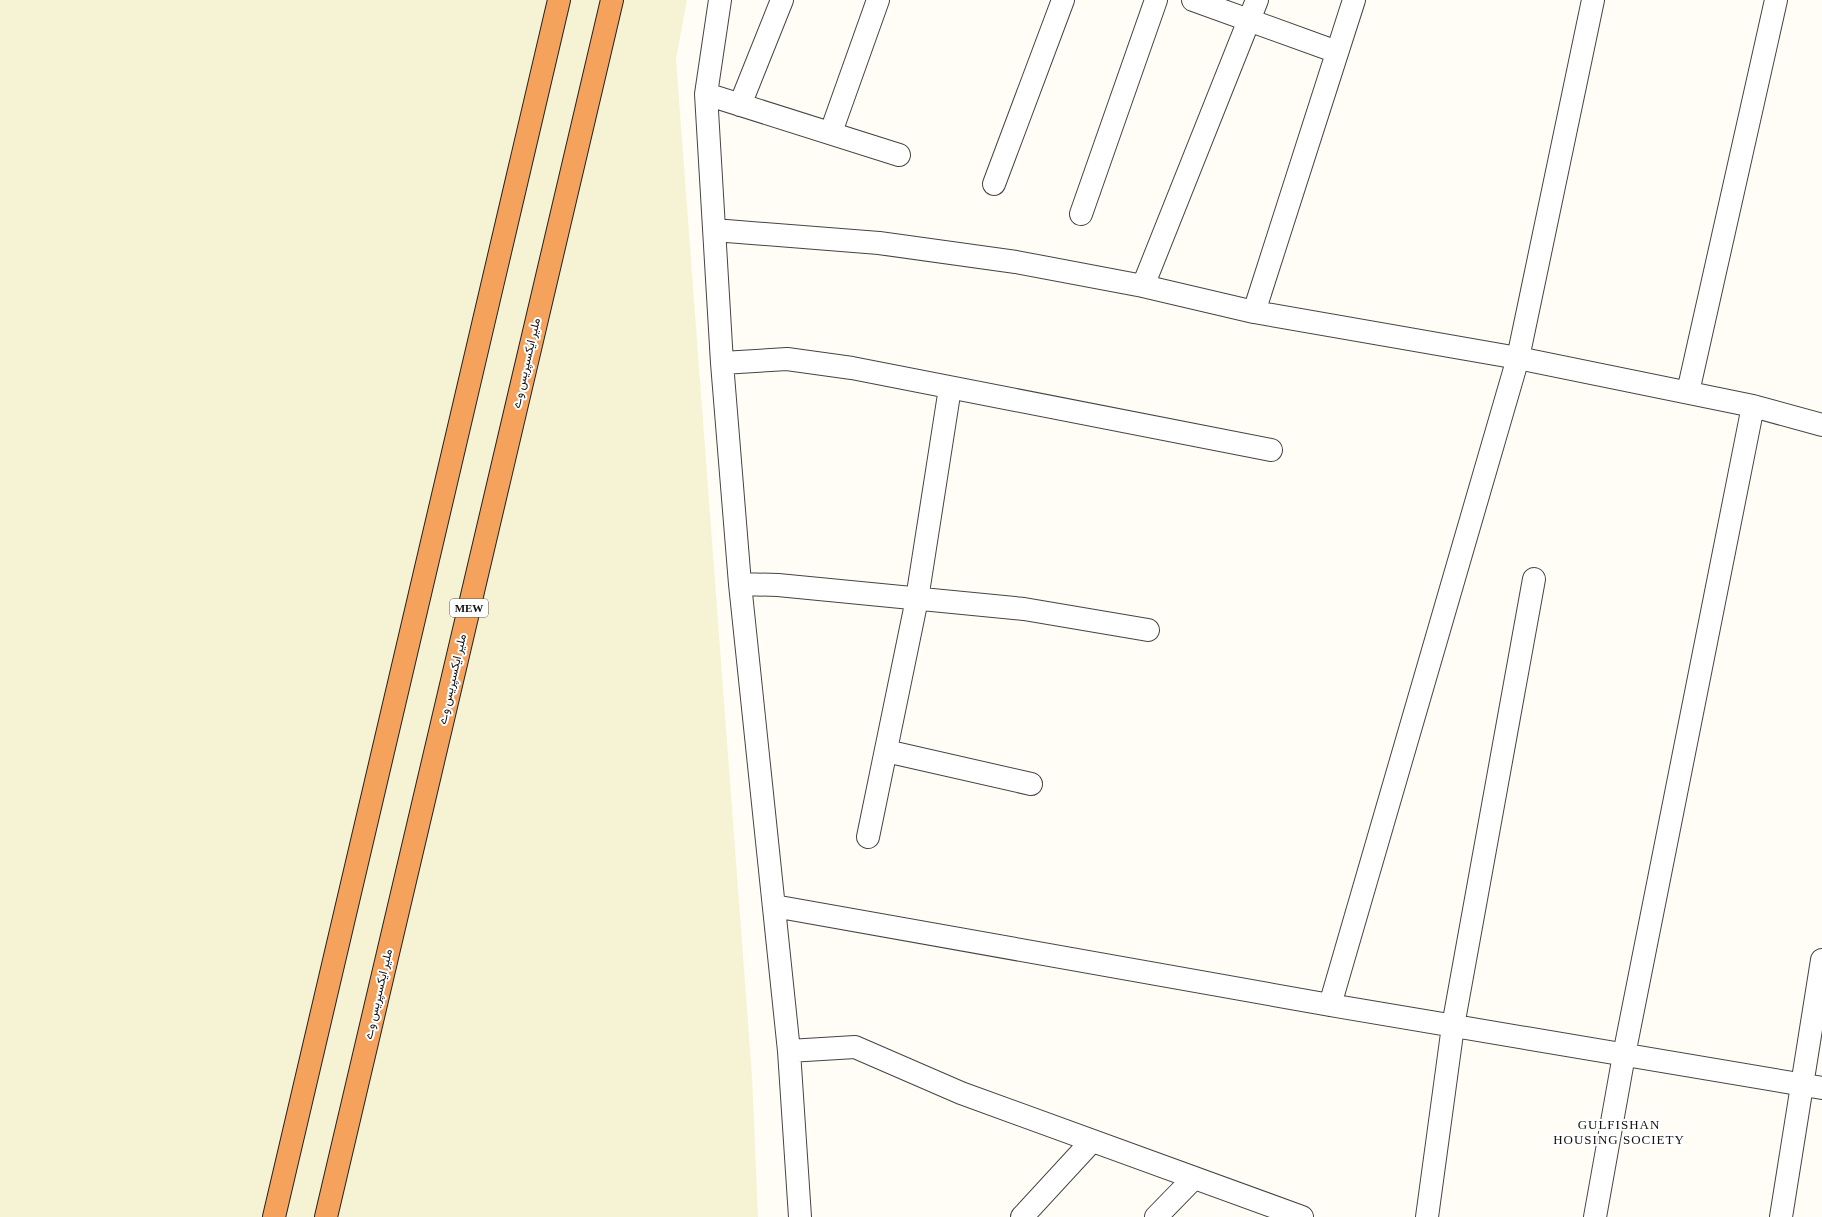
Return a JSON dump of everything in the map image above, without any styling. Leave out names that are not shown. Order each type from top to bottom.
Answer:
[{"type":"highway","points":[[274,1217],[559,0]]},
{"type":"highway","name":"ملیر ایکسپریس وے","points":[[326,1217],[612,0]]},
{"type":"street","points":[[720,0],[706,94],[722,363],[740,584],[789,1051],[800,1217]]},
{"type":"street","points":[[740,104],[782,0]]},
{"type":"street","points":[[830,132],[878,0]]},
{"type":"street","points":[[994,184],[1063,0]]},
{"type":"street","points":[[1081,214],[1156,0]]},
{"type":"street","points":[[1193,0],[1337,52]]},
{"type":"street","points":[[1143,286],[1257,0]]},
{"type":"street","points":[[1254,312],[1354,0]]},
{"type":"street","points":[[1330,1005],[1518,358],[1593,0]]},
{"type":"street","points":[[1688,392],[1776,0]]},
{"type":"street","points":[[706,94],[899,155]]},
{"type":"street","points":[[714,230],[880,243],[1016,262],[1143,286],[1254,312],[1518,358],[1688,392],[1753,406],[1822,425]]},
{"type":"street","points":[[722,363],[787,360],[852,368],[1271,450]]},
{"type":"street","points":[[868,837],[917,599],[950,388]]},
{"type":"street","points":[[1595,1217],[1624,1055],[1753,406]]},
{"type":"street","points":[[1427,1217],[1453,1026],[1534,579]]},
{"type":"street","points":[[740,584],[778,586],[1024,609],[1148,630]]},
{"type":"street","points":[[886,751],[1031,784]]},
{"type":"street","points":[[774,906],[1330,1005],[1812,1086]]},
{"type":"street","points":[[1780,1217],[1812,1086],[1822,960]]},
{"type":"street","points":[[789,1051],[855,1047],[961,1093],[1302,1217]]},
{"type":"street","points":[[1022,1217],[1092,1141]]},
{"type":"street","points":[[1156,1217],[1194,1178]]},
{"type":"shaded area","points":[[0,0],[687,0],[676,59],[752,1076],[758,1217],[0,1217]]},
{"type":"district","name":"GULFISHAN HOUSING SOCIETY","points":[[1619,1132]]}]
